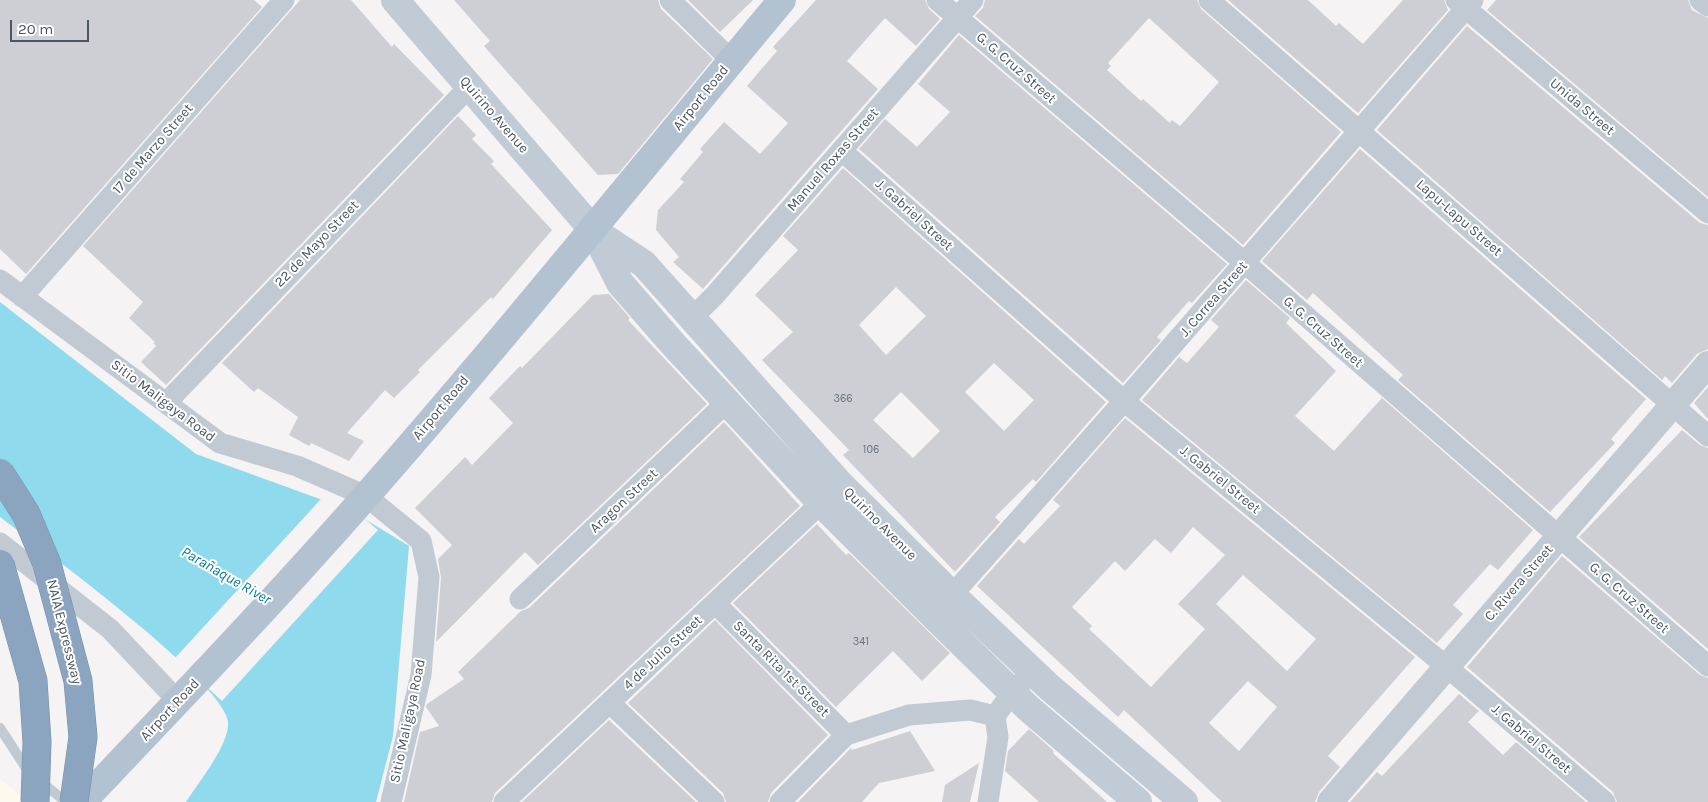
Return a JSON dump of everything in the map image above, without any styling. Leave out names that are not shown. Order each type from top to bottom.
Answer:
[{"type":"highway","name":"NAIA Expressway","points":[[0,472],[26,514],[47,564],[78,681],[83,737],[74,802]]},
{"type":"highway","points":[[0,564],[33,681],[37,742],[35,802]]},
{"type":"main road","name":"Quirino Avenue","points":[[395,0],[593,230],[620,283],[727,402],[821,503],[1012,693],[1138,802]]},
{"type":"main road","name":"Airport Road","points":[[82,802],[198,680],[360,502],[593,230],[782,0]]},
{"type":"main road","name":"Quirino Avenue","points":[[593,230],[644,264],[840,484],[952,595],[1032,671],[1184,802]]},
{"type":"street","name":"17 de Marzo Street","points":[[22,297],[284,0]]},
{"type":"street","points":[[670,0],[732,60]]},
{"type":"street","name":"G. G. Cruz Street","points":[[937,0],[1245,263],[1558,538],[1708,666]]},
{"type":"street","name":"Manuel Roxas Street","points":[[691,319],[716,295],[973,0]]},
{"type":"street","name":"Lapu-Lapu Street","points":[[1209,0],[1708,436]]},
{"type":"street","points":[[1700,0],[1708,6]]},
{"type":"street","name":"J. Correa Street","points":[[952,595],[1245,263],[1360,130],[1465,3]]},
{"type":"street","name":"Unida Street","points":[[1465,3],[1708,213]]},
{"type":"street","name":"22 de Mayo Street","points":[[167,402],[469,87]]},
{"type":"street","name":"J. Gabriel Street","points":[[842,151],[1124,401],[1447,667],[1605,802]]},
{"type":"street","name":"Sitio Maligaya Road","points":[[0,280],[220,443],[297,466],[421,540],[429,577],[421,675],[390,802]]},
{"type":"street","name":"C. Rivera Street","points":[[1330,802],[1708,364]]},
{"type":"street","name":"Aragon Street","points":[[520,599],[727,402]]},
{"type":"street","name":"4 de Julio Street","points":[[504,802],[821,503]]},
{"type":"street","points":[[0,543],[110,629],[178,701]]},
{"type":"street","name":"Santa Rita 1st Street","points":[[716,604],[846,735]]},
{"type":"street","points":[[988,802],[998,737],[996,716],[1012,693],[1032,671]]},
{"type":"street","points":[[610,703],[714,802]]},
{"type":"street","points":[[780,802],[846,735],[909,714],[970,710],[996,716]]},
{"type":"lane","points":[[0,728],[28,771],[66,802]]},
{"type":"shaded area","points":[[0,779],[26,800],[26,802],[0,802]]},
{"type":"water","name":"Parañaque River","points":[[0,302],[196,454],[350,510],[409,546],[393,736],[376,802],[186,802],[219,752],[224,741],[228,722],[219,703],[165,647],[88,584],[0,517]]},
{"type":"pier","points":[[322,498],[352,508],[378,530],[222,701],[175,658]]},
{"type":"building","points":[[0,0],[254,0],[262,7],[26,274],[0,249]]},
{"type":"building","points":[[300,0],[351,0],[392,47],[394,44],[444,95],[166,385],[141,362],[156,346],[153,343],[155,342],[129,318],[143,302],[83,246]]},
{"type":"building","points":[[454,0],[658,0],[661,9],[713,59],[618,174],[598,175],[484,46],[490,41]]},
{"type":"building","points":[[688,0],[753,0],[720,32]]},
{"type":"building","points":[[816,0],[925,0],[929,9],[940,19],[916,46],[885,18],[847,61],[878,89],[703,289],[673,262],[679,257],[656,230],[658,210],[684,182],[680,179],[703,152],[700,149],[724,122],[760,154],[788,123],[747,86],[777,51],[773,47]]},
{"type":"building","points":[[985,0],[1197,0],[1201,9],[1341,132],[1243,245],[975,16],[983,8]],"holes":[[[1149,18],[1219,82],[1180,126],[1172,120],[1170,123],[1143,99],[1141,101],[1107,70],[1111,66],[1108,63]]]},
{"type":"building","points":[[1228,0],[1308,0],[1336,26],[1339,23],[1363,44],[1403,0],[1444,0],[1448,10],[1358,113]]},
{"type":"building","points":[[1496,0],[1688,0],[1692,10],[1708,18],[1708,197],[1487,10]]},
{"type":"building","points":[[1467,26],[1700,223],[1708,225],[1708,349],[1697,354],[1672,383],[1665,376],[1662,380],[1377,130]]},
{"type":"building","points":[[959,35],[1227,264],[1192,303],[1189,301],[1157,337],[1161,340],[1123,383],[859,149],[885,119],[917,147],[950,112],[918,84]]},
{"type":"building","points":[[458,116],[476,135],[472,139],[494,161],[491,164],[552,230],[493,299],[491,297],[418,370],[420,372],[394,398],[385,390],[347,433],[364,441],[349,461],[311,443],[309,446],[289,435],[298,417],[258,388],[254,392],[222,363]]},
{"type":"building","points":[[1360,149],[1646,399],[1611,439],[1615,443],[1550,512],[1398,380],[1403,375],[1313,293],[1307,300],[1262,261]]},
{"type":"building","points":[[843,168],[1106,402],[1036,482],[1033,479],[995,517],[1000,522],[955,572],[843,455],[849,450],[762,360],[793,332],[755,295],[798,250],[783,236]],"holes":[[[896,287],[926,316],[886,355],[859,325]],[[994,363],[1034,400],[1004,431],[965,392]],[[901,392],[940,431],[913,458],[873,420]]]},
{"type":"building","points":[[1246,280],[1290,318],[1286,323],[1336,371],[1295,416],[1334,451],[1382,398],[1533,530],[1498,570],[1490,564],[1453,605],[1463,614],[1437,643],[1142,400],[1179,357],[1187,363],[1219,327],[1211,320]]},
{"type":"building","points":[[609,294],[630,318],[628,320],[707,404],[538,565],[525,552],[436,642],[441,578],[438,559],[452,545],[415,508],[465,457],[472,465],[513,423],[489,398],[520,366],[522,368],[593,295]]},
{"type":"building","points":[[1708,387],[1708,419],[1694,403]]},
{"type":"building","points":[[1125,418],[1415,657],[1328,756],[1340,767],[1319,792],[1315,802],[1222,802],[1124,710],[1118,717],[977,586],[1019,539],[1024,544],[1060,506],[1053,500]],"holes":[[[1193,527],[1225,555],[1178,604],[1205,629],[1151,687],[1089,629],[1092,626],[1072,607],[1115,561],[1125,571],[1155,539],[1171,553]],[[1243,575],[1316,639],[1287,671],[1216,604]],[[1248,681],[1277,707],[1239,751],[1209,723]]]},
{"type":"building","points":[[724,422],[800,506],[495,793],[492,802],[404,802],[420,732],[439,726],[426,707],[427,704],[464,679],[458,672],[521,611],[529,608]]},
{"type":"building","points":[[1682,430],[1700,445],[1708,448],[1708,649],[1579,537]]},
{"type":"building","points":[[817,524],[846,555],[849,553],[950,653],[922,681],[893,651],[836,707],[733,603]]},
{"type":"building","points":[[1562,556],[1700,675],[1708,678],[1708,802],[1617,802],[1613,792],[1467,667]]},
{"type":"building","points":[[715,620],[828,735],[771,793],[768,802],[726,802],[723,793],[628,703]]},
{"type":"building","points":[[1459,694],[1479,711],[1468,722],[1503,755],[1516,742],[1586,802],[1350,802],[1377,772],[1382,776]]},
{"type":"building","points":[[609,720],[696,802],[522,802]]},
{"type":"building","points":[[1029,729],[1107,802],[1039,802],[1005,771],[1008,751]]},
{"type":"building","points":[[910,731],[935,771],[879,783],[862,802],[798,802],[851,748],[852,750]]},
{"type":"building","points":[[979,763],[970,802],[942,802],[945,785]]}]
